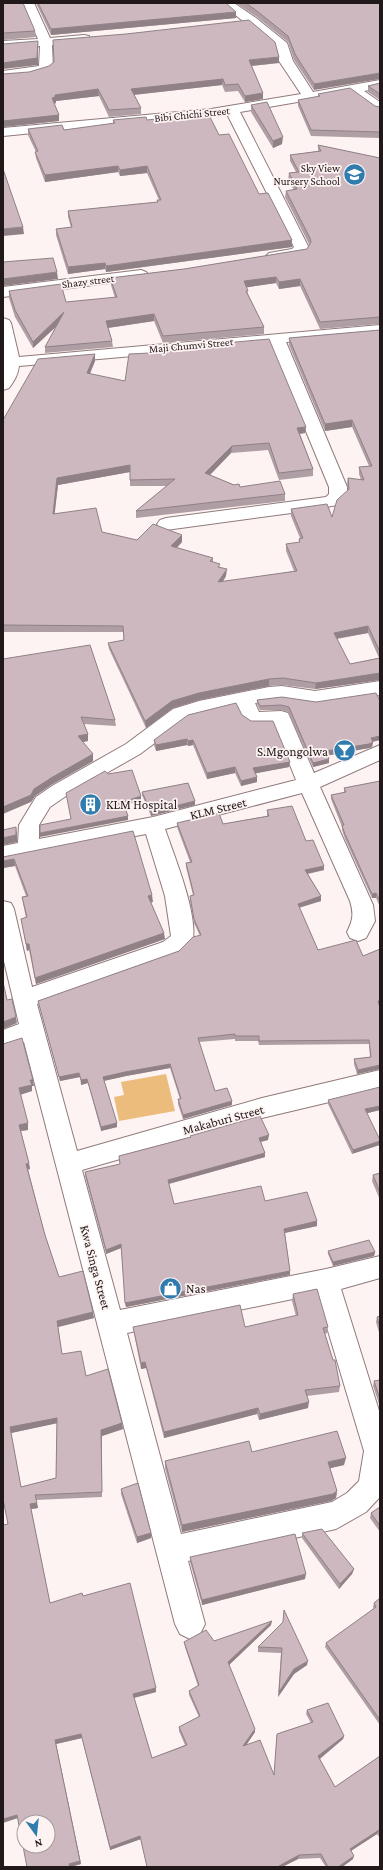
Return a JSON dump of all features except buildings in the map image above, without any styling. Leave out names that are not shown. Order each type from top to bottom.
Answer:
[{"type":"street","points":[[3,75],[45,70],[46,42],[28,3]]},
{"type":"street","points":[[226,3],[252,21],[282,46],[286,61],[309,96]]},
{"type":"street","points":[[237,23],[252,21]]},
{"type":"street","points":[[3,45],[97,38]]},
{"type":"street","name":"Bibi Chichi Street","points":[[3,132],[232,110],[380,84]]},
{"type":"street","points":[[353,89],[380,108]]},
{"type":"street","points":[[232,110],[302,248],[297,252],[262,258]]},
{"type":"street","name":"Shazy street","points":[[3,292],[153,273]]},
{"type":"street","points":[[3,324],[7,335],[8,362],[6,381],[3,385]]},
{"type":"street","name":"Maji Chumvi Street","points":[[8,362],[380,330]]},
{"type":"street","points":[[166,524],[299,507],[330,501],[338,496],[338,487],[276,338]]},
{"type":"street","points":[[28,849],[29,825],[43,802],[59,791],[133,749],[180,714],[199,708],[282,693],[315,698],[380,688]]},
{"type":"street","points":[[244,699],[250,715],[254,719],[281,718],[294,712],[315,698]]},
{"type":"street","points":[[281,718],[308,784],[361,901],[365,915],[363,925],[358,932]]},
{"type":"street","name":"KLM Street","points":[[3,854],[153,825],[308,784],[380,752]]},
{"type":"street","points":[[24,999],[172,948],[182,939],[180,920],[153,825]]},
{"type":"street","name":"Kwa Singa Street","points":[[3,909],[24,999],[33,1028],[190,1624]]},
{"type":"street","points":[[3,1040],[33,1028]]},
{"type":"street","name":"Makaburi Street","points":[[68,1164],[257,1109],[380,1080]]},
{"type":"street","points":[[111,1324],[326,1281],[380,1267]]},
{"type":"street","points":[[171,1550],[336,1515],[360,1502],[370,1491],[376,1474],[378,1451],[326,1281]]},
{"type":"shaded area","points":[[166,1074],[175,1111],[119,1121],[114,1097],[124,1095],[121,1082]]},
{"type":"place","name":"Sky View Nursery School","points":[[355,174]]},
{"type":"place","name":"S.Mgongolwa","points":[[344,751]]},
{"type":"place","name":"KLM Hospital","points":[[91,804]]},
{"type":"place","name":"Nas","points":[[170,1288]]}]
